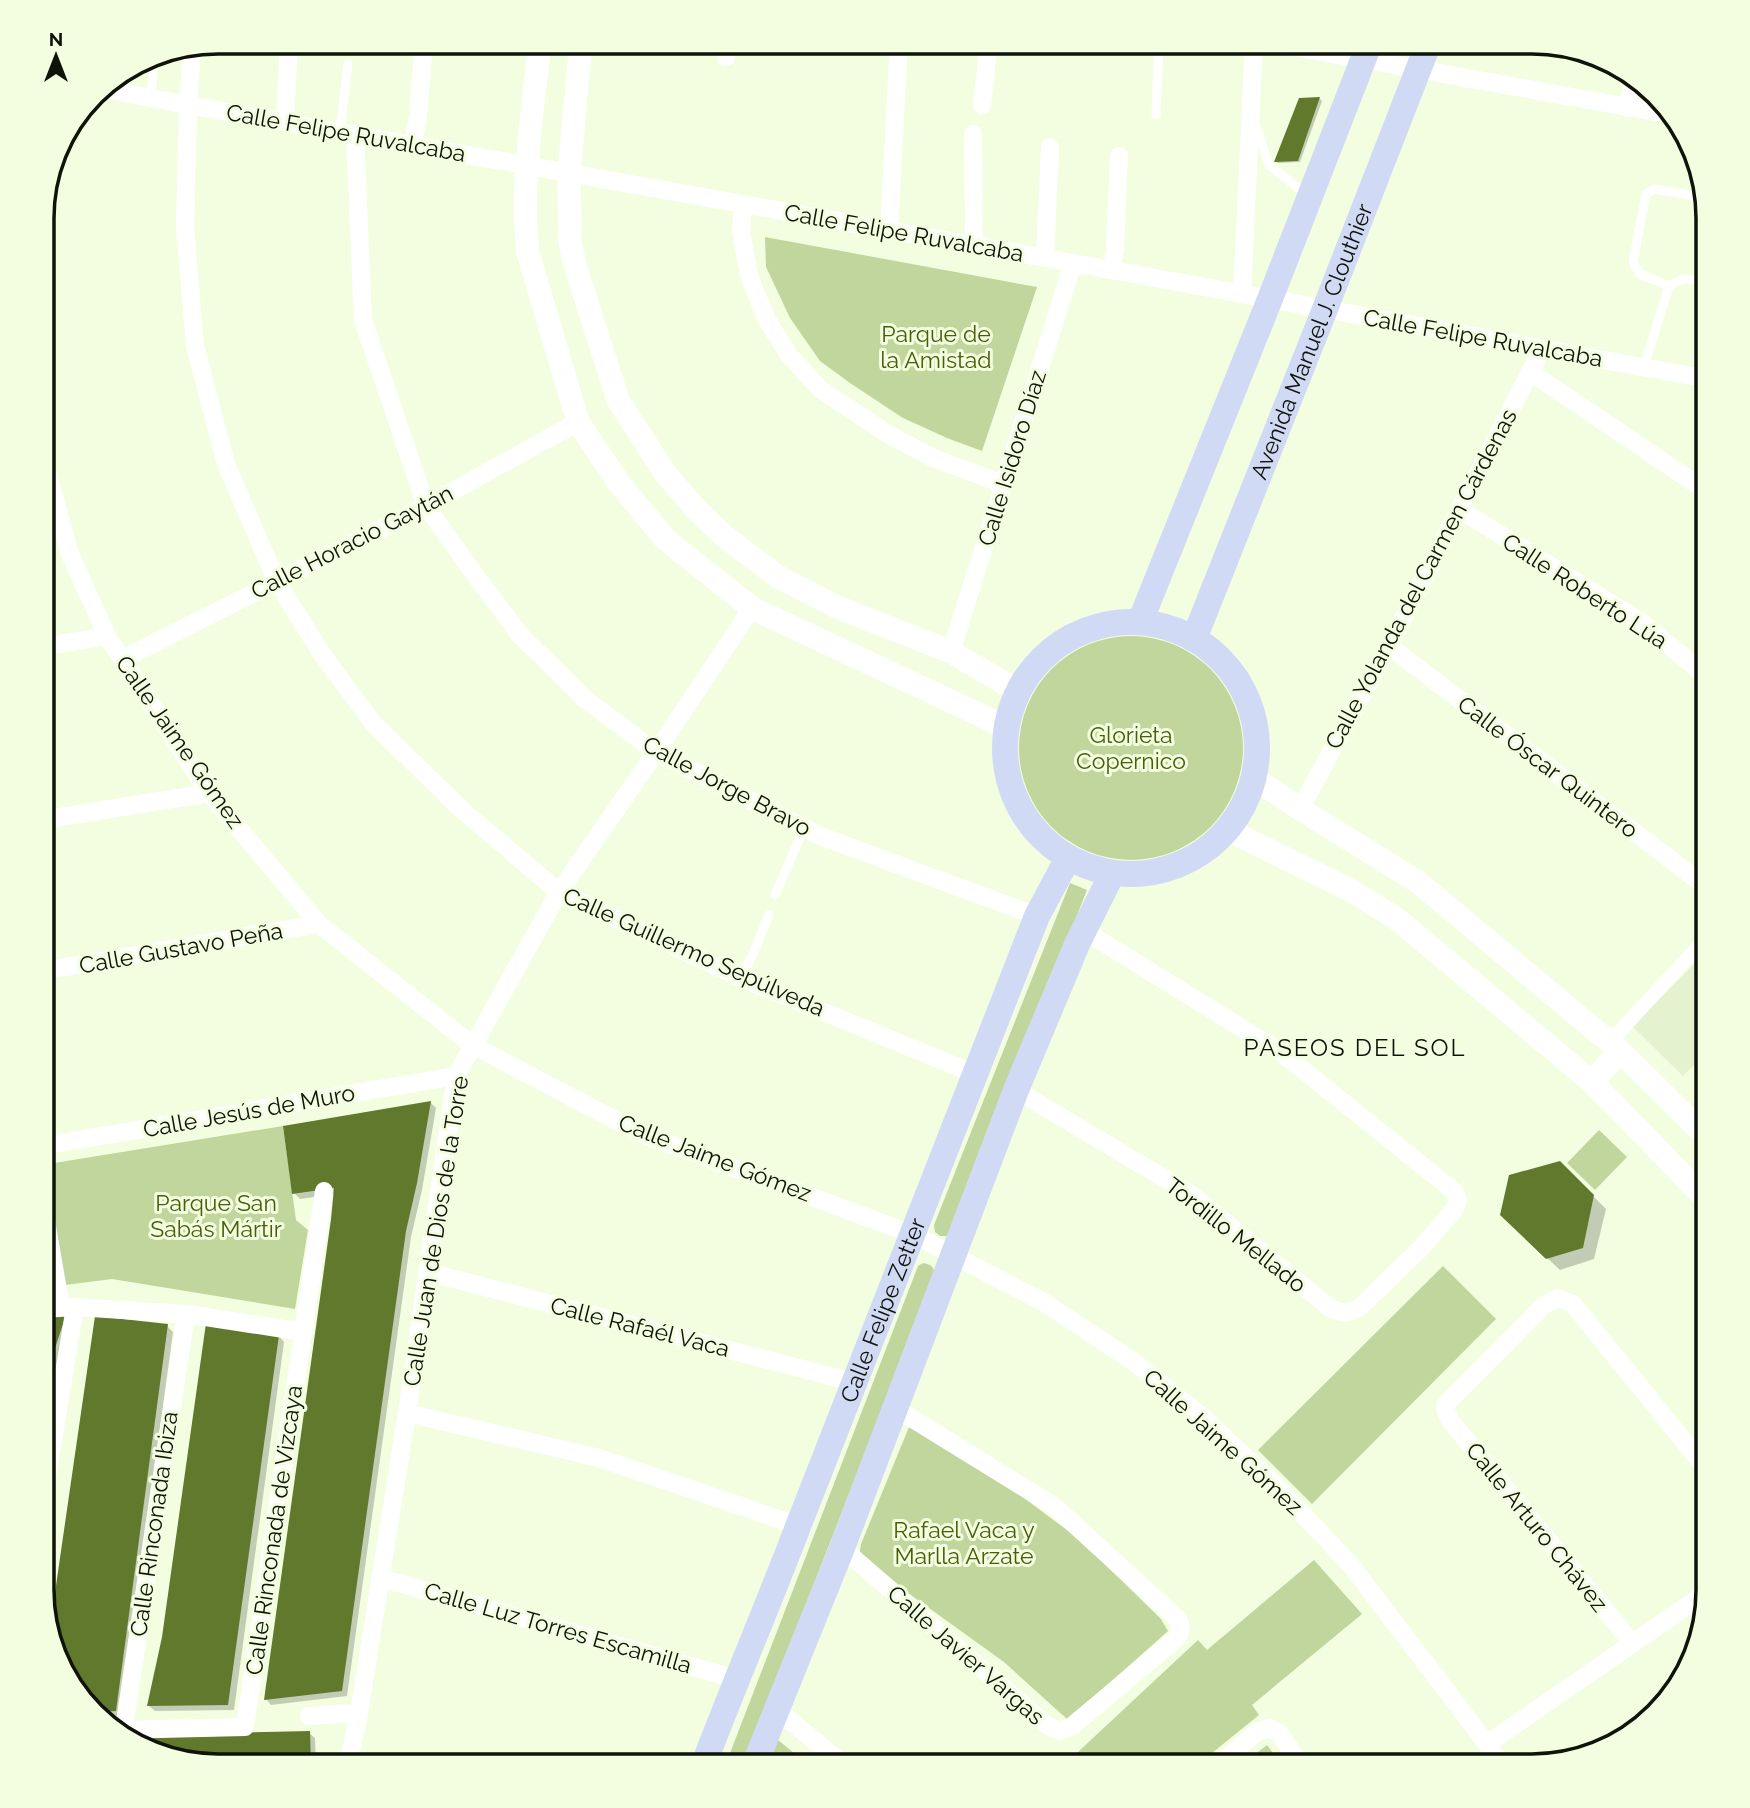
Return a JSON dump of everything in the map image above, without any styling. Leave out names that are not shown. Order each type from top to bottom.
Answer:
[{"type":"main road","points":[[1140,622],[1365,55]]},
{"type":"main road","name":"Avenida Manuel J. Clouthier","points":[[1194,639],[1425,55]]},
{"type":"main road","points":[[1140,622],[1159,625],[1194,639],[1215,654],[1233,673],[1246,696],[1255,721],[1258,747],[1254,778],[1245,804],[1228,830],[1209,848],[1188,862],[1163,871],[1138,875],[1112,874],[1089,868],[1068,858],[1036,832],[1024,817],[1010,789],[1004,759],[1005,729],[1017,691],[1031,670],[1048,652],[1068,638],[1091,628],[1140,622]]},
{"type":"main road","name":"Calle Felipe Zetter","points":[[708,1754],[1037,916],[1068,858]]},
{"type":"main road","name":"Calle Felipe Zetter","points":[[759,1754],[842,1548],[1016,1090],[1083,930],[1112,874]]},
{"type":"street","points":[[285,121],[288,55]]},
{"type":"street","points":[[413,145],[423,55]]},
{"type":"street","points":[[539,55],[528,165],[525,228],[528,253],[579,422],[619,483],[666,540],[752,608],[1005,729]]},
{"type":"street","points":[[580,55],[569,173],[569,226],[573,253],[618,400],[665,473],[724,537],[777,576],[837,607],[951,652],[1017,691]]},
{"type":"street","points":[[889,230],[898,55]]},
{"type":"street","points":[[982,105],[988,55]]},
{"type":"street","points":[[1242,294],[1254,55]]},
{"type":"street","points":[[1378,55],[1419,70],[1658,113]]},
{"type":"street","name":"Calle Guillermo Sepúlveda","points":[[191,57],[185,228],[195,346],[226,464],[276,582],[322,654],[373,723],[462,810],[559,892],[741,978],[975,1074]]},
{"type":"street","points":[[1628,108],[1632,88]]},
{"type":"street","name":"Calle Felipe Ruvalcaba","points":[[116,91],[1696,377]]},
{"type":"street","name":"Calle Jorge Bravo","points":[[347,133],[363,320],[426,506],[521,636],[585,699],[656,752],[820,836],[1037,916]]},
{"type":"street","points":[[974,134],[974,245]]},
{"type":"street","points":[[1045,258],[1050,148]]},
{"type":"street","points":[[1112,270],[1119,156]]},
{"type":"street","points":[[743,204],[741,231],[749,276],[767,320],[789,355],[820,389],[888,434],[933,458],[1004,484]]},
{"type":"street","name":"Calle Isidoro Díaz","points":[[951,652],[1073,263]]},
{"type":"street","name":"Calle Yolanda del Carmen Cárdenas","points":[[1300,809],[1389,646],[1542,349]]},
{"type":"street","points":[[1530,372],[1696,484]]},
{"type":"street","name":"Calle Horacio Gaytán","points":[[123,659],[426,506],[579,422]]},
{"type":"street","name":"Calle Jaime Gómez","points":[[55,503],[70,554],[107,636],[209,793],[319,924],[472,1045],[640,1133],[912,1234],[1045,1303],[1134,1362],[1204,1418],[1271,1481],[1350,1564],[1494,1754]]},
{"type":"street","name":"Calle Roberto Lúa","points":[[1459,509],[1644,624],[1696,668]]},
{"type":"street","name":"Calle Juan de Dios de la Torre","points":[[350,1754],[407,1413],[456,1076],[559,892],[752,608]]},
{"type":"street","points":[[55,645],[107,636]]},
{"type":"street","name":"Calle Óscar Quintero","points":[[1389,646],[1696,879]]},
{"type":"street","points":[[1254,778],[1418,882],[1615,1046],[1696,1126]]},
{"type":"street","points":[[55,818],[209,793]]},
{"type":"street","points":[[1228,830],[1352,891],[1389,914],[1592,1082],[1696,1189]]},
{"type":"street","name":"Calle Gustavo Peña","points":[[54,969],[319,924]]},
{"type":"street","name":"Tordillo Mellado","points":[[1016,1090],[1192,1195],[1330,1308],[1348,1313],[1360,1307],[1420,1249],[1455,1209],[1458,1200],[1455,1192],[1282,1053],[1083,930]]},
{"type":"street","points":[[1592,1082],[1615,1046],[1696,950]]},
{"type":"street","name":"Calle Jesús de Muro","points":[[54,1144],[456,1076]]},
{"type":"street","name":"Calle Rinconada de Vizcaya","points":[[135,1731],[245,1727],[324,1191]]},
{"type":"street","points":[[54,1249],[68,1308],[54,1414]]},
{"type":"street","name":"Calle Rafaél Vaca","points":[[427,1272],[853,1382]]},
{"type":"street","name":"Calle Arturo Chávez","points":[[1632,1643],[1450,1420],[1445,1409],[1449,1399],[1544,1305],[1558,1298],[1573,1304],[1696,1456]]},
{"type":"street","points":[[54,1309],[186,1314],[303,1332]]},
{"type":"street","name":"Calle Rinconada Ibiza","points":[[123,1723],[186,1314]]},
{"type":"street","name":"Calle Javier Vargas","points":[[842,1548],[1048,1726],[1060,1731],[1072,1726],[1177,1637],[1181,1628],[1178,1619],[1055,1506],[895,1408]]},
{"type":"street","points":[[407,1413],[599,1458],[799,1526]]},
{"type":"street","name":"Calle Luz Torres Escamilla","points":[[381,1578],[736,1679]]},
{"type":"street","points":[[1487,1744],[1695,1600]]},
{"type":"street","points":[[777,1710],[831,1754]]},
{"type":"street","points":[[309,1716],[359,1713]]},
{"type":"street","points":[[1232,1754],[1257,1732],[1269,1728],[1279,1733],[1293,1754]]},
{"type":"lane","points":[[1156,115],[1158,55]]},
{"type":"lane","points":[[347,133],[348,64]]},
{"type":"lane","points":[[151,97],[154,68]]},
{"type":"lane","points":[[1252,114],[1269,165],[1310,197]]},
{"type":"lane","points":[[1669,286],[1640,274],[1633,262],[1646,194],[1654,189],[1694,196]]},
{"type":"lane","points":[[1644,367],[1669,286],[1683,279],[1696,280]]},
{"type":"lane","points":[[775,895],[804,828]]},
{"type":"lane","points":[[741,978],[769,915]]},
{"type":"shaded area","points":[[1696,962],[1696,1063],[1683,1076],[1632,1026]]},
{"type":"green space","name":"Parque de la Amistad","points":[[765,237],[1037,287],[982,451],[903,418],[820,361],[790,318],[766,267]]},
{"type":"green space","name":"Glorieta Copernico","points":[[1131,636],[1153,638],[1174,645],[1193,655],[1210,669],[1224,686],[1234,705],[1241,726],[1241,770],[1234,791],[1224,810],[1210,827],[1193,841],[1174,851],[1153,858],[1131,860],[1109,858],[1088,851],[1069,841],[1052,827],[1038,810],[1028,791],[1021,770],[1019,748],[1021,726],[1028,705],[1038,686],[1052,669],[1069,655],[1088,645],[1109,638]]},
{"type":"green space","points":[[1070,883],[1087,890],[952,1232],[947,1236],[940,1236],[935,1232],[934,1225]]},
{"type":"green space","name":"Parque San Sabás Mártir","points":[[283,1126],[296,1220],[308,1230],[295,1309],[112,1279],[54,1286],[54,1163]]},
{"type":"green space","points":[[1599,1130],[1627,1157],[1595,1190],[1567,1163]]},
{"type":"green space","points":[[928,1264],[935,1273],[748,1754],[730,1754],[918,1266]]},
{"type":"green space","points":[[1443,1266],[1496,1319],[1312,1504],[1258,1450]]},
{"type":"green space","name":"Rafael Vaca y Marlla Arzate","points":[[909,1427],[996,1477],[1079,1539],[1161,1619],[1168,1631],[1068,1720],[1004,1662],[859,1556],[861,1544]]},
{"type":"green space","points":[[1314,1560],[1362,1614],[1252,1705],[1259,1715],[1211,1754],[1076,1754],[1198,1640],[1207,1650]]},
{"type":"green space","points":[[778,1740],[795,1754],[773,1754]]},
{"type":"green space","points":[[1267,1745],[1274,1754],[1255,1754]]},
{"type":"building","points":[[1320,97],[1298,161],[1274,162],[1299,98]]},
{"type":"building","points":[[431,1101],[406,1231],[342,1691],[264,1700],[334,1188],[292,1194],[283,1126]]},
{"type":"building","points":[[1560,1161],[1594,1195],[1583,1248],[1546,1259],[1500,1215],[1509,1175]]},
{"type":"building","points":[[66,1315],[54,1350],[54,1316]]},
{"type":"building","points":[[95,1316],[168,1324],[116,1711],[108,1711],[88,1690],[76,1672],[57,1622],[55,1596]]},
{"type":"building","points":[[206,1323],[279,1335],[228,1705],[147,1706],[162,1637]]},
{"type":"building","points":[[310,1731],[311,1754],[197,1752],[166,1745],[142,1735]]},
{"type":"district","name":"PASEOS DEL SOL","points":[[1355,1048]]}]
